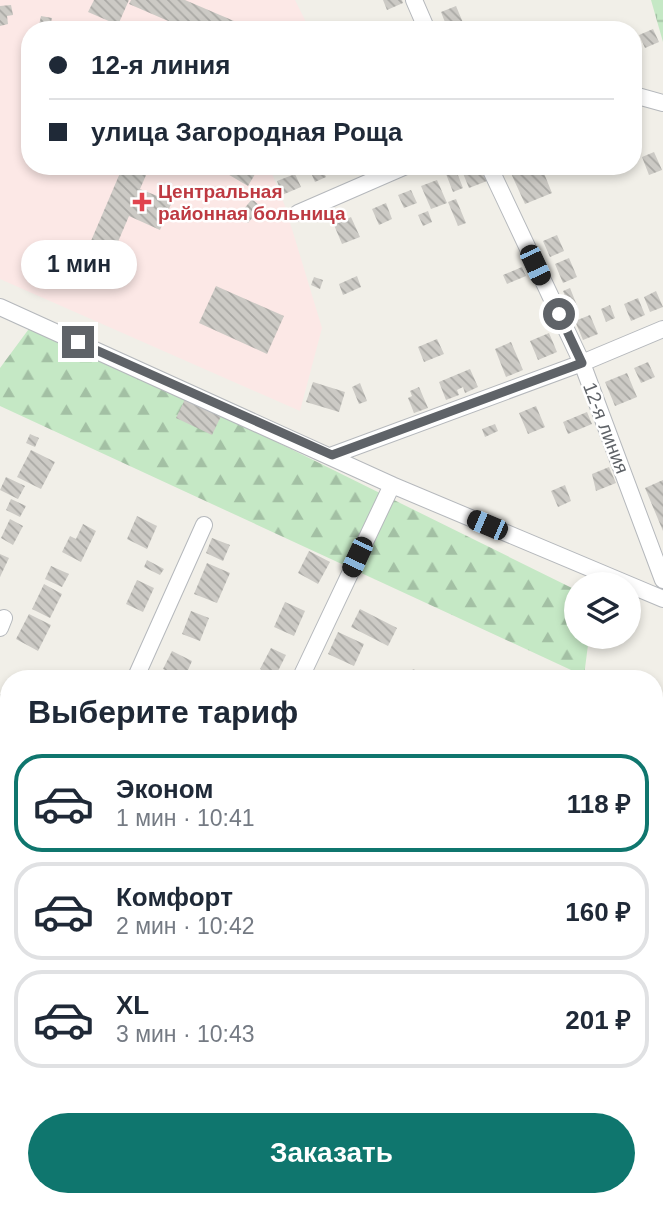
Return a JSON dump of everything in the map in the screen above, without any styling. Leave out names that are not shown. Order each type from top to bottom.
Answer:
[{"type":"street","points":[[414,0],[423,21]]},
{"type":"street","points":[[642,97],[663,103]]},
{"type":"street","points":[[298,214],[386,175]]},
{"type":"street","name":"12-я линия","points":[[493,175],[582,363],[663,580]]},
{"type":"street","points":[[0,307],[332,455],[392,485],[663,599]]},
{"type":"street","points":[[332,455],[582,363],[663,329]]},
{"type":"street","points":[[304,670],[392,485]]},
{"type":"street","points":[[139,670],[204,525]]},
{"type":"shaded area","name":"Центральная районная больница","points":[[0,0],[295,0],[306,21],[21,21],[21,175],[273,175],[285,206],[322,328],[300,411],[0,279]]},
{"type":"green space","points":[[651,0],[663,0],[663,42]]},
{"type":"green space","points":[[34,322],[564,584],[564,649],[587,649],[585,670],[571,670],[0,406],[0,368]]},
{"type":"building","points":[[94,0],[129,0],[120,21],[109,21],[88,12]]},
{"type":"building","points":[[131,0],[185,0],[234,21],[168,21],[129,4]]},
{"type":"building","points":[[383,0],[402,0],[403,3],[387,10]]},
{"type":"building","points":[[11,5],[13,15],[7,16],[8,24],[0,26],[0,6]]},
{"type":"building","points":[[456,6],[462,21],[444,21],[441,12]]},
{"type":"building","points":[[41,16],[52,18],[51,21],[40,21]]},
{"type":"building","points":[[653,29],[659,42],[645,48],[642,34]]},
{"type":"building","points":[[654,152],[662,170],[649,175],[642,157]]},
{"type":"building","points":[[119,175],[146,175],[140,189],[172,202],[160,230],[129,216],[109,263],[116,266],[109,282],[79,269]]},
{"type":"building","points":[[229,175],[254,175],[248,186]]},
{"type":"building","points":[[295,175],[301,187],[282,195],[277,181]]},
{"type":"building","points":[[312,175],[325,175],[326,177],[315,182]]},
{"type":"building","points":[[446,175],[458,175],[463,188],[453,192]]},
{"type":"building","points":[[464,175],[485,175],[487,181],[469,188]]},
{"type":"building","points":[[512,175],[545,175],[552,193],[525,204]]},
{"type":"building","points":[[437,180],[447,203],[431,209],[421,186]]},
{"type":"building","points":[[411,190],[417,203],[404,208],[398,195]]},
{"type":"building","points":[[252,199],[261,207],[248,223],[239,215]]},
{"type":"building","points":[[456,199],[466,223],[458,226],[448,202]]},
{"type":"building","points":[[386,203],[392,219],[379,225],[372,209]]},
{"type":"building","points":[[428,211],[432,222],[423,226],[418,215]]},
{"type":"building","points":[[351,217],[360,237],[342,244],[334,225]]},
{"type":"building","points":[[557,235],[564,251],[550,257],[543,241]]},
{"type":"building","points":[[569,258],[577,277],[563,283],[555,264]]},
{"type":"building","points":[[522,267],[526,276],[507,284],[503,275]]},
{"type":"building","points":[[357,276],[361,287],[343,295],[339,284]]},
{"type":"building","points":[[314,277],[323,280],[320,289],[311,285]]},
{"type":"building","points":[[216,286],[284,316],[267,354],[199,323]]},
{"type":"building","points":[[570,288],[578,308],[571,310],[563,291]]},
{"type":"building","points":[[656,291],[663,307],[650,312],[644,297]]},
{"type":"building","points":[[638,298],[645,315],[631,321],[624,304]]},
{"type":"building","points":[[610,305],[615,318],[606,322],[601,309]]},
{"type":"building","points":[[590,315],[598,334],[583,340],[575,321]]},
{"type":"building","points":[[549,333],[557,352],[538,360],[530,341]]},
{"type":"building","points":[[437,339],[444,354],[424,362],[418,347]]},
{"type":"building","points":[[511,342],[523,370],[506,377],[495,349]]},
{"type":"building","points":[[648,362],[655,377],[641,383],[634,368]]},
{"type":"building","points":[[470,369],[478,387],[465,393],[463,387],[457,390],[459,395],[446,400],[439,382]]},
{"type":"building","points":[[627,373],[637,397],[615,406],[605,382]]},
{"type":"building","points":[[313,382],[345,392],[339,412],[306,402]]},
{"type":"building","points":[[360,383],[367,401],[359,404],[352,387]]},
{"type":"building","points":[[419,387],[428,408],[414,413],[408,398],[412,396],[410,391]]},
{"type":"building","points":[[187,395],[223,412],[212,435],[176,418]]},
{"type":"building","points":[[536,406],[545,427],[528,434],[519,413]]},
{"type":"building","points":[[587,412],[592,424],[568,434],[563,422]]},
{"type":"building","points":[[495,424],[498,431],[485,437],[482,429]]},
{"type":"building","points":[[30,434],[39,438],[35,447],[26,443]]},
{"type":"building","points":[[31,450],[55,462],[41,489],[17,477]]},
{"type":"building","points":[[609,467],[616,483],[596,491],[592,474]]},
{"type":"building","points":[[6,477],[25,486],[18,499],[0,490]]},
{"type":"building","points":[[663,480],[663,531],[645,488]]},
{"type":"building","points":[[565,485],[571,501],[558,507],[551,491]]},
{"type":"building","points":[[11,499],[26,506],[20,517],[6,510]]},
{"type":"building","points":[[137,516],[157,526],[147,549],[127,539]]},
{"type":"building","points":[[10,519],[23,526],[13,545],[1,538]]},
{"type":"building","points":[[83,524],[96,531],[81,562],[62,552],[70,536],[76,539]]},
{"type":"building","points":[[212,538],[230,545],[223,561],[206,553]]},
{"type":"building","points":[[309,551],[330,562],[318,584],[298,573]]},
{"type":"building","points":[[0,554],[9,558],[0,577]]},
{"type":"building","points":[[147,560],[164,569],[160,575],[144,567]]},
{"type":"building","points":[[207,563],[230,573],[217,603],[194,594]]},
{"type":"building","points":[[51,566],[69,574],[62,587],[45,579]]},
{"type":"building","points":[[137,580],[154,588],[143,612],[126,604]]},
{"type":"building","points":[[44,584],[62,594],[50,618],[32,609]]},
{"type":"building","points":[[285,602],[305,611],[294,636],[274,627]]},
{"type":"building","points":[[360,609],[397,628],[388,646],[351,627]]},
{"type":"building","points":[[191,611],[209,618],[200,641],[182,634]]},
{"type":"building","points":[[29,614],[51,625],[38,651],[16,639]]},
{"type":"building","points":[[338,632],[364,644],[354,666],[328,654]]},
{"type":"building","points":[[271,648],[286,655],[278,670],[260,669]]},
{"type":"building","points":[[172,651],[192,661],[188,670],[163,669]]},
{"type":"place","name":"Центральная районная больница","points":[[142,202]]},
{"type":"route","points":[[78,342],[332,455],[582,363],[559,314]]}]
